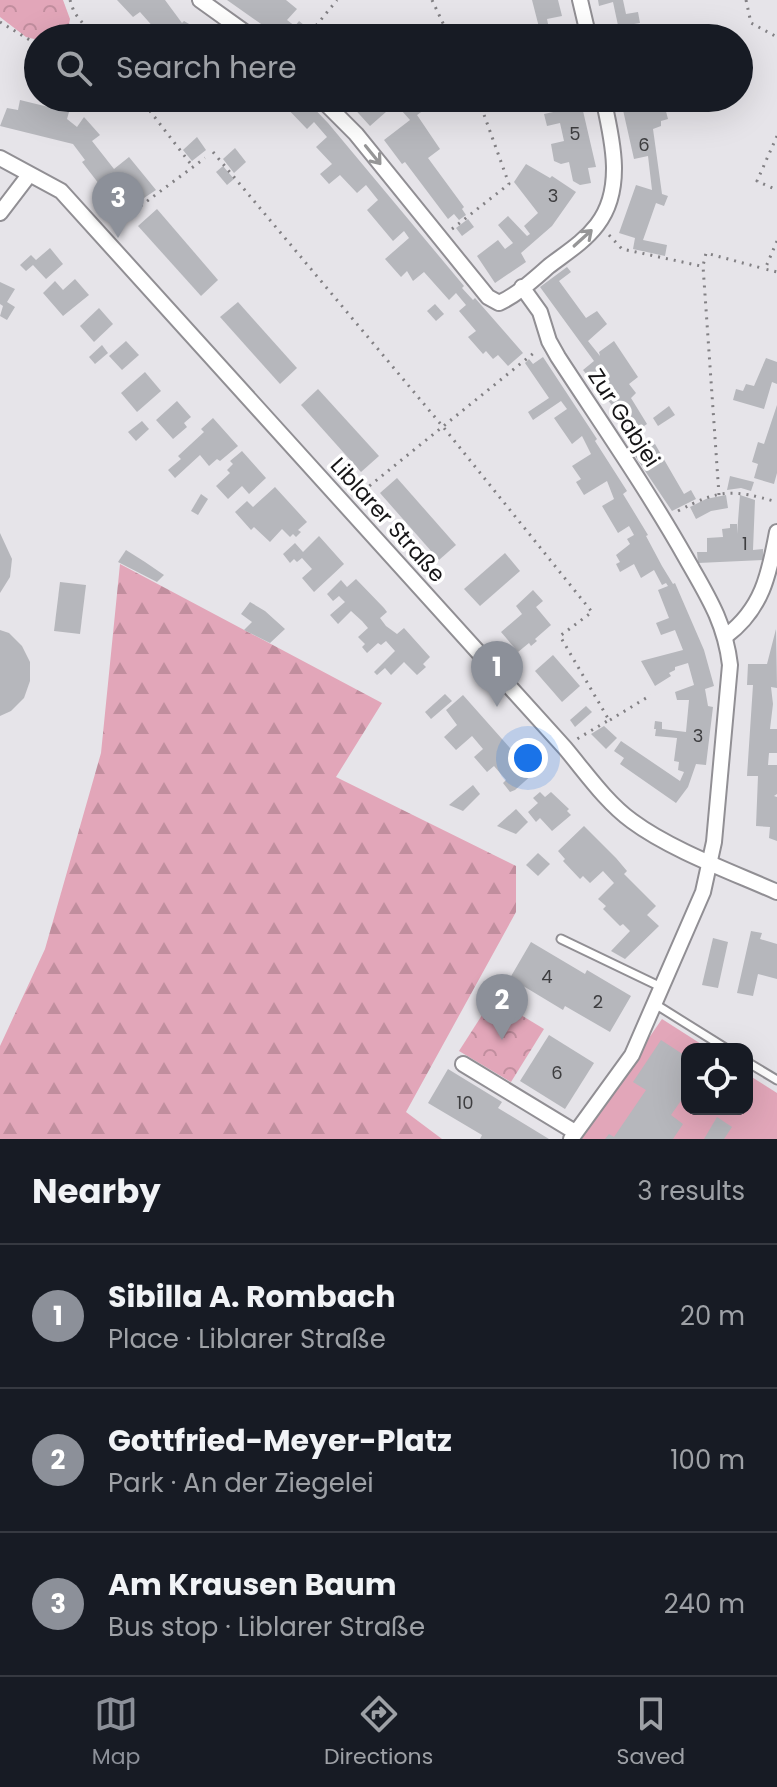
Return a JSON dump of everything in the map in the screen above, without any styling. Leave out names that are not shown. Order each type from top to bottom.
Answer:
[{"type":"street","points":[[200,0],[233,24]]},
{"type":"street","points":[[580,0],[586,24]]},
{"type":"street","points":[[334,112],[356,134],[493,301],[499,303],[585,238],[599,223],[615,177],[606,112]]},
{"type":"street","name":"Liblarer Straße","points":[[0,158],[61,191],[103,235],[565,748],[608,800],[633,822],[777,892]]},
{"type":"street","points":[[0,213],[29,175]]},
{"type":"street","name":"Zur Gabjei","points":[[522,287],[540,312],[549,341],[664,519],[708,597],[726,636],[730,665],[710,862],[703,892],[632,1055],[573,1136]]},
{"type":"street","points":[[726,636],[753,612],[767,576],[777,532]]},
{"type":"street","points":[[463,1064],[573,1136]]},
{"type":"lane","points":[[561,939],[663,988]]},
{"type":"lane","points":[[655,1004],[716,1043]]},
{"type":"lane","points":[[753,1066],[777,1080]]},
{"type":"path","points":[[70,0],[83,24]]},
{"type":"path","points":[[317,24],[337,0]]},
{"type":"path","points":[[432,0],[443,24]]},
{"type":"path","points":[[746,0],[753,24]]},
{"type":"path","points":[[0,22],[24,37]]},
{"type":"path","points":[[753,24],[777,37]]},
{"type":"path","points":[[151,112],[193,167]]},
{"type":"path","points":[[441,238],[509,184],[483,112]]},
{"type":"path","points":[[777,136],[757,181],[777,190]]},
{"type":"path","points":[[213,152],[444,428],[592,612],[560,636],[609,720]]},
{"type":"path","points":[[103,235],[205,158]]},
{"type":"path","points":[[599,223],[622,249],[703,266]]},
{"type":"path","points":[[765,269],[777,241]]},
{"type":"path","points":[[719,495],[703,266],[706,253],[777,272]]},
{"type":"path","points":[[345,505],[549,341]]},
{"type":"path","points":[[664,519],[704,497],[740,492],[777,502]]},
{"type":"path","points":[[565,748],[651,695]]},
{"type":"green space","points":[[0,0],[63,0],[70,19],[69,24],[24,24],[24,35],[0,17]]},
{"type":"green space","points":[[120,564],[382,703],[336,777],[516,866],[516,912],[406,1112],[442,1139],[0,1139],[0,1046],[45,949],[101,753]]},
{"type":"green space","points":[[493,998],[544,1029],[511,1082],[459,1051]]},
{"type":"green space","points":[[662,1019],[700,1043],[681,1043],[681,1115],[753,1115],[753,1078],[777,1093],[777,1139],[579,1139]]},
{"type":"building","points":[[117,0],[165,0],[182,23],[189,24],[151,24],[140,12],[133,17]]},
{"type":"building","points":[[227,0],[286,0],[297,9],[287,20],[292,24],[261,24]]},
{"type":"building","points":[[532,0],[558,0],[562,16],[547,19],[548,24],[538,24]]},
{"type":"building","points":[[598,0],[623,0],[626,14],[638,12],[640,23],[618,24],[613,2],[599,6]]},
{"type":"building","points":[[20,100],[24,101],[24,112],[69,112],[67,119],[77,127],[84,117],[100,135],[92,141],[114,169],[129,157],[156,190],[138,202],[129,190],[113,202],[82,162],[85,160],[73,144],[0,126],[7,108],[18,110]]},
{"type":"building","points":[[291,112],[317,112],[464,286],[462,288],[473,300],[475,298],[523,353],[508,366],[498,355],[493,359],[486,351],[483,354],[468,337],[476,331],[459,311],[466,305],[456,293],[449,300],[424,272],[413,281],[407,271],[401,277],[385,259],[409,238],[404,231],[393,241],[367,210],[378,200],[366,185],[357,193],[340,175],[329,184],[320,174],[332,164],[316,147],[327,137],[314,122],[307,129]]},
{"type":"building","points":[[357,112],[386,112],[370,126]]},
{"type":"building","points":[[403,112],[421,112],[417,115],[440,149],[428,158],[464,207],[462,209],[466,215],[459,220],[454,214],[448,219],[405,162],[402,164],[384,140],[410,120]]},
{"type":"building","points":[[583,112],[596,167],[588,168],[591,183],[580,185],[573,181],[569,162],[561,164],[554,161],[551,144],[564,141],[560,123],[547,126],[544,114]]},
{"type":"building","points":[[623,112],[666,112],[668,119],[653,129],[662,194],[668,196],[664,206],[656,203],[643,240],[667,245],[665,256],[633,249],[635,238],[619,233],[636,185],[652,190],[648,156],[634,159]]},
{"type":"building","points":[[197,137],[206,150],[192,161],[183,150]]},
{"type":"building","points":[[235,148],[246,162],[234,173],[223,159]]},
{"type":"building","points":[[526,164],[576,192],[552,226],[521,253],[526,262],[495,283],[477,256],[498,240],[505,249],[513,243],[498,225],[508,216],[527,236],[530,234],[524,226],[538,213],[514,182]]},
{"type":"building","points":[[223,166],[234,179],[227,185],[216,172]]},
{"type":"building","points":[[157,209],[218,280],[201,296],[138,226]]},
{"type":"building","points":[[468,219],[474,227],[462,236],[456,228]]},
{"type":"building","points":[[50,248],[63,264],[46,279],[33,265],[26,271],[20,265],[31,255],[36,260]]},
{"type":"building","points":[[567,267],[571,272],[559,281],[586,318],[597,311],[607,324],[588,341],[600,356],[599,352],[614,341],[638,377],[629,384],[636,393],[631,398],[647,424],[635,432],[646,449],[655,444],[684,494],[691,490],[696,499],[672,511],[635,456],[638,453],[611,411],[615,409],[583,370],[594,361],[540,287]]},
{"type":"building","points":[[75,279],[89,295],[63,316],[43,293],[55,281],[63,290]]},
{"type":"building","points":[[0,282],[15,289],[7,302],[15,307],[7,320],[0,316],[3,306],[0,304]]},
{"type":"building","points":[[238,302],[297,368],[280,384],[220,317]]},
{"type":"building","points":[[435,304],[444,314],[436,321],[427,311]]},
{"type":"building","points":[[99,308],[113,324],[94,342],[80,326]]},
{"type":"building","points":[[126,341],[139,355],[122,370],[109,356]]},
{"type":"building","points":[[102,345],[108,353],[95,364],[89,357]]},
{"type":"building","points":[[543,357],[627,491],[623,494],[648,535],[662,566],[675,583],[704,650],[714,686],[705,689],[708,706],[713,707],[706,765],[696,764],[688,787],[676,803],[620,764],[624,758],[614,751],[621,741],[680,781],[684,772],[678,770],[679,762],[674,761],[677,738],[655,736],[654,729],[655,721],[662,722],[662,729],[686,732],[689,700],[677,700],[675,692],[694,685],[688,663],[675,667],[669,673],[671,676],[655,686],[641,661],[683,650],[675,630],[661,635],[656,623],[669,618],[658,590],[668,586],[666,583],[662,585],[654,570],[641,578],[634,564],[620,572],[616,555],[630,544],[627,539],[634,535],[629,526],[618,533],[602,506],[614,499],[607,481],[584,495],[576,482],[581,479],[572,466],[591,454],[582,436],[572,444],[554,418],[567,409],[561,401],[533,420],[528,412],[549,398],[525,363],[529,359],[533,364]]},
{"type":"building","points":[[766,358],[777,362],[777,384],[772,382],[764,409],[733,400],[736,389],[743,391],[746,384],[754,386]]},
{"type":"building","points":[[145,372],[161,391],[137,412],[121,393]]},
{"type":"building","points":[[318,389],[379,456],[361,472],[301,405]]},
{"type":"building","points":[[177,401],[191,417],[184,423],[187,427],[173,439],[156,420]]},
{"type":"building","points":[[777,405],[777,473],[774,484],[754,478],[758,464],[752,462],[758,442],[764,444]]},
{"type":"building","points":[[669,406],[675,415],[658,426],[653,418]]},
{"type":"building","points":[[213,418],[238,446],[209,466],[200,455],[175,478],[168,470],[181,459],[178,456],[204,432],[201,429]]},
{"type":"building","points":[[142,421],[149,429],[136,441],[128,432]]},
{"type":"building","points":[[242,451],[266,478],[249,494],[242,486],[228,499],[216,486],[230,473],[227,470],[233,464],[230,461]]},
{"type":"building","points":[[730,476],[754,482],[751,491],[741,488],[727,490]]},
{"type":"building","points":[[397,478],[456,545],[439,560],[380,493]]},
{"type":"building","points":[[275,487],[307,522],[298,530],[301,532],[296,537],[293,534],[290,537],[282,529],[270,542],[254,527],[251,530],[235,512],[247,501],[253,507]]},
{"type":"building","points":[[201,494],[208,499],[198,515],[191,511]]},
{"type":"building","points":[[726,495],[728,508],[711,511],[696,519],[690,507],[706,499]]},
{"type":"building","points":[[740,495],[755,500],[753,550],[763,549],[763,560],[698,563],[697,552],[707,552],[707,538],[723,537],[722,529],[730,528],[730,524],[737,524],[737,534]]},
{"type":"building","points":[[0,533],[12,559],[10,577],[0,593]]},
{"type":"building","points":[[319,536],[344,564],[314,592],[302,578],[312,569],[302,558],[290,563],[283,554],[295,543],[303,552]]},
{"type":"building","points":[[126,550],[164,575],[157,582],[118,562]]},
{"type":"building","points":[[505,553],[520,571],[480,606],[464,589]]},
{"type":"building","points":[[356,579],[387,612],[380,618],[386,626],[397,634],[404,628],[430,657],[423,664],[426,667],[417,675],[404,662],[391,675],[385,668],[377,675],[374,672],[395,651],[386,641],[381,645],[378,643],[367,653],[362,647],[365,644],[358,637],[368,628],[362,621],[351,611],[338,624],[330,615],[345,602],[339,596],[333,601],[327,594],[341,580],[347,587]]},
{"type":"building","points":[[60,582],[86,585],[80,634],[54,631]]},
{"type":"building","points":[[533,590],[543,601],[536,607],[551,625],[531,646],[529,643],[518,652],[501,632],[522,614],[516,606]]},
{"type":"building","points":[[250,602],[285,629],[270,643],[244,630],[252,622],[241,614]]},
{"type":"building","points":[[776,629],[777,688],[771,687],[773,704],[770,729],[777,729],[777,753],[769,753],[768,765],[777,765],[777,794],[774,796],[777,797],[777,841],[769,838],[770,827],[756,826],[758,776],[747,776],[753,685],[747,685],[748,664],[767,664]]},
{"type":"building","points":[[0,630],[9,633],[22,646],[30,662],[30,681],[24,698],[11,711],[0,716]]},
{"type":"building","points":[[553,655],[580,686],[562,702],[535,671]]},
{"type":"building","points":[[445,694],[452,701],[431,719],[425,712]]},
{"type":"building","points":[[463,695],[533,774],[515,790],[510,792],[503,783],[506,780],[494,766],[487,772],[474,757],[483,749],[472,736],[456,750],[444,737],[457,725],[446,710]]},
{"type":"building","points":[[586,706],[592,712],[575,727],[570,720]]},
{"type":"building","points":[[604,726],[617,738],[606,749],[591,734]]},
{"type":"building","points":[[473,785],[480,794],[463,811],[449,805]]},
{"type":"building","points":[[540,792],[545,797],[551,792],[569,809],[567,811],[571,815],[552,831],[540,818],[536,822],[528,812],[538,803],[533,798]]},
{"type":"building","points":[[516,809],[528,822],[516,834],[497,826]]},
{"type":"building","points":[[584,826],[656,906],[647,915],[659,926],[625,959],[611,951],[630,931],[623,924],[620,926],[603,909],[606,906],[598,899],[614,883],[603,871],[590,883],[583,876],[580,879],[558,851]]},
{"type":"building","points":[[538,853],[550,864],[538,876],[526,865]]},
{"type":"building","points":[[751,931],[762,933],[760,939],[777,944],[777,979],[758,974],[753,996],[737,993]]},
{"type":"building","points":[[713,938],[728,942],[718,988],[702,985]]},
{"type":"building","points":[[531,942],[585,974],[587,970],[631,996],[610,1032],[565,1006],[563,1010],[510,978]]},
{"type":"building","points":[[549,1035],[594,1063],[565,1109],[520,1081]]},
{"type":"building","points":[[661,1040],[681,1053],[681,1101],[671,1115],[683,1124],[673,1139],[605,1139],[609,1134],[614,1137],[646,1090],[633,1082]]},
{"type":"building","points":[[448,1069],[502,1102],[498,1108],[549,1139],[480,1139],[482,1135],[428,1103]]},
{"type":"building","points":[[717,1117],[732,1127],[724,1139],[704,1139]]},
{"type":"place","name":"Am Krausen Baum","points":[[118,238]]},
{"type":"place","name":"Sibilla A. Rombach","points":[[497,707]]},
{"type":"place","name":"Gottfried-Meyer-Platz","points":[[502,1040]]}]
